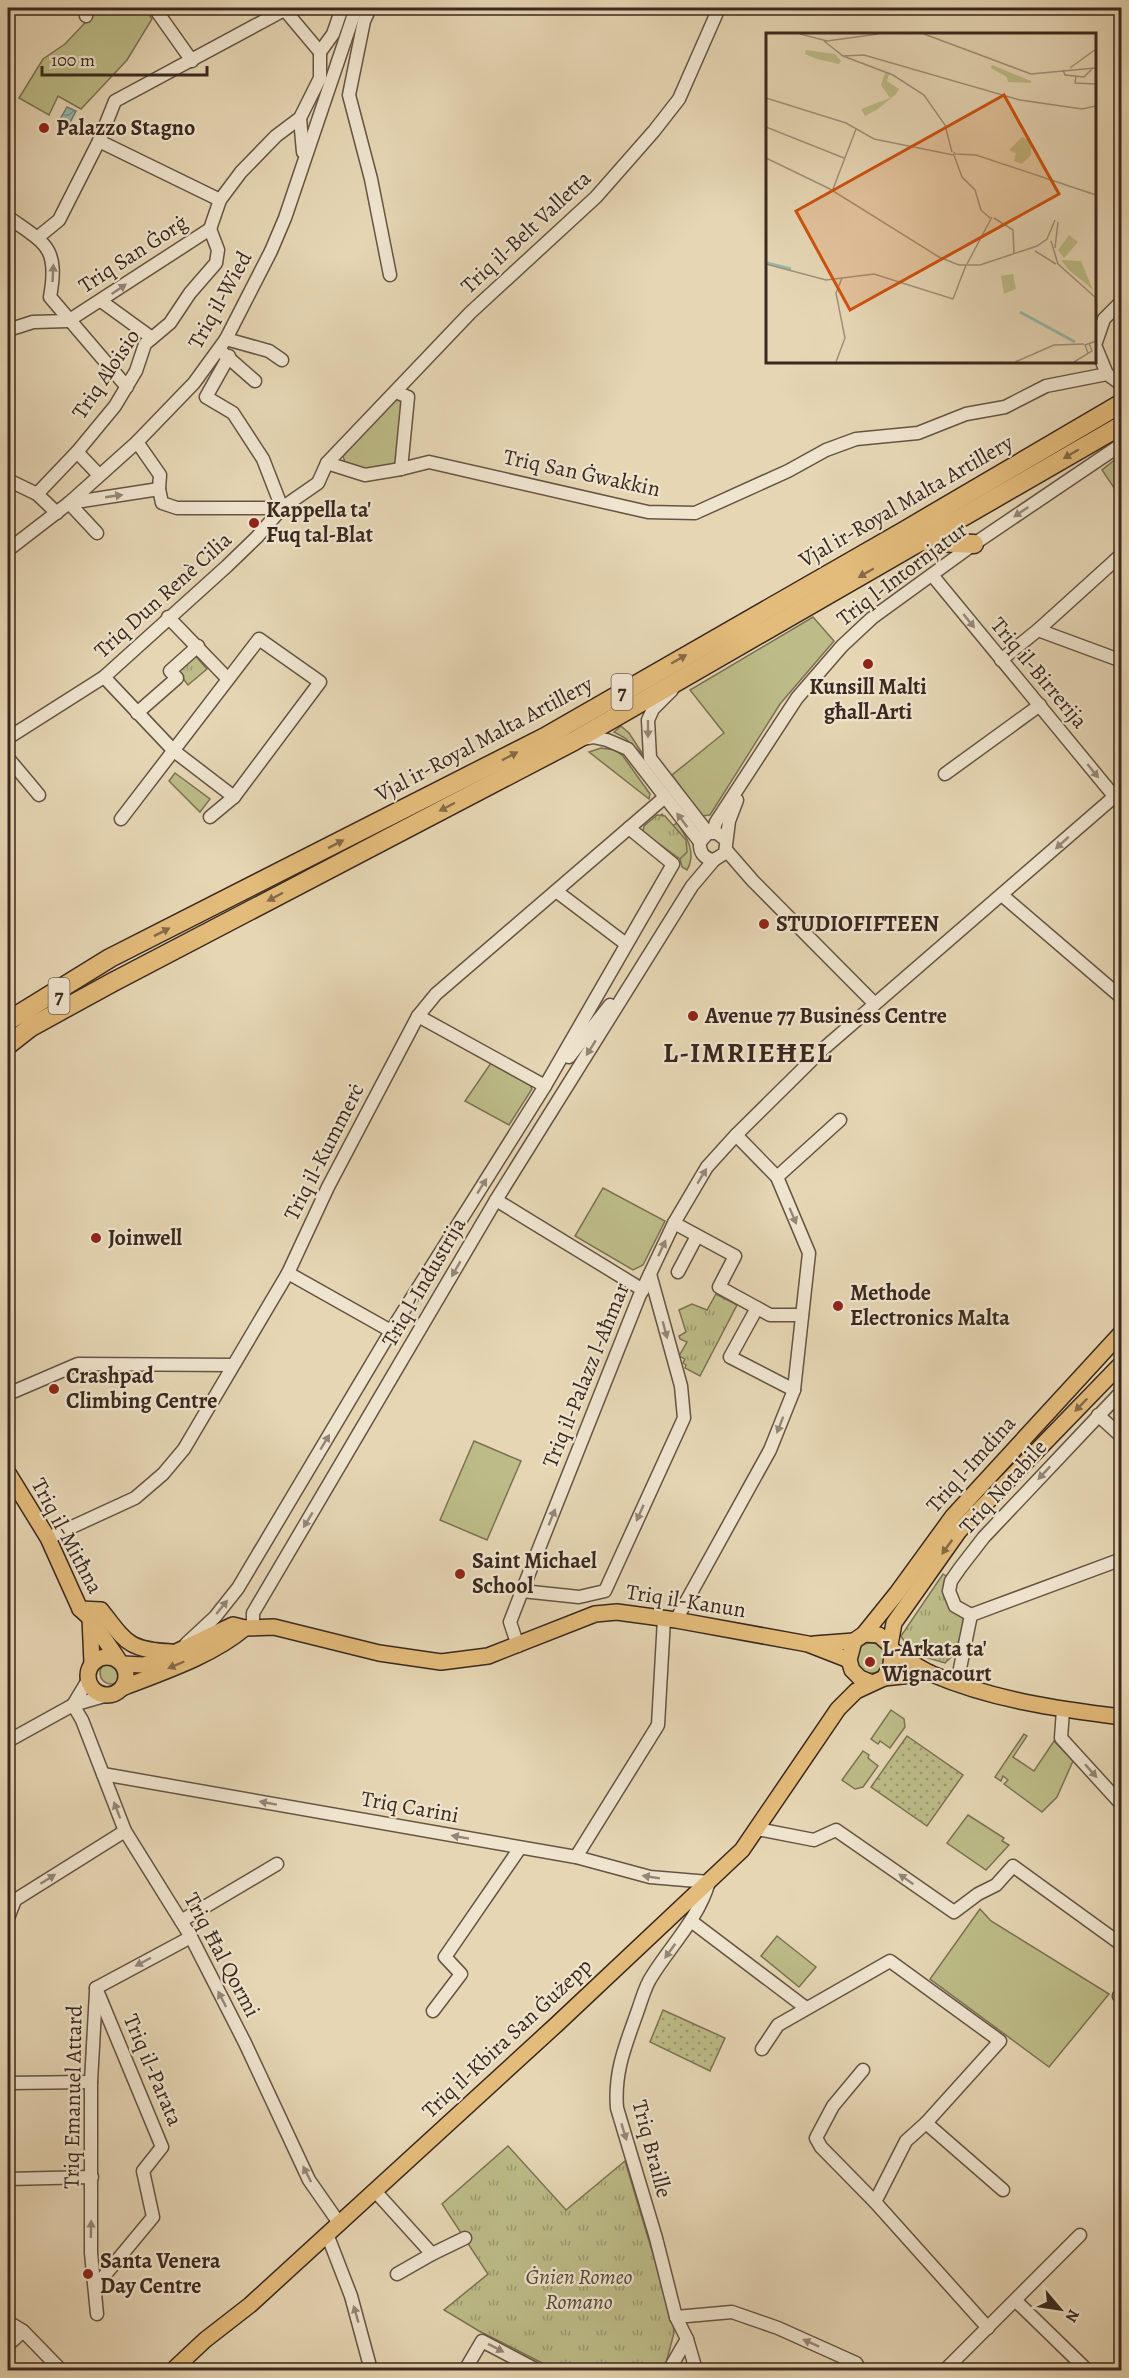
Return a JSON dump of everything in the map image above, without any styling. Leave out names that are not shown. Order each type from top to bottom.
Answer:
[{"type":"highway","name":"Vjal ir-Royal Malta Artillery","points":[[110,958],[545,737],[1122,403]]},
{"type":"highway","name":"Vjal ir-Royal Malta Artillery","points":[[112,982],[574,741],[1122,425]]},
{"type":"highway","points":[[920,541],[974,544]]},
{"type":"highway","points":[[8,1021],[110,958]]},
{"type":"highway","name":"7","points":[[8,1034],[110,958]]},
{"type":"highway","points":[[8,1057],[112,982]]},
{"type":"highway","name":"7","points":[[8,1045],[31,1027],[112,982]]},
{"type":"main road","name":"Triq l-Imdina","points":[[859,1637],[897,1593],[952,1516],[1122,1332]]},
{"type":"main road","name":"Triq l-Imdina","points":[[891,1648],[894,1623],[959,1531],[1122,1363]]},
{"type":"main road","name":"Triq il-Mitħna","points":[[8,1473],[121,1662]]},
{"type":"main road","name":"Triq il-Kanun","points":[[121,1662],[143,1665],[155,1662],[233,1625],[249,1628],[274,1627],[379,1653],[441,1662],[488,1656],[595,1614],[617,1612],[670,1619],[808,1644],[850,1665]]},
{"type":"main road","points":[[90,1613],[126,1642],[146,1651],[177,1650]]},
{"type":"main road","name":"Triq il-Mitħna","points":[[90,1613],[92,1663]]},
{"type":"main road","points":[[122,1688],[127,1673],[121,1662],[109,1656],[92,1663],[88,1672],[88,1680],[98,1693],[108,1695],[194,1658],[249,1628]]},
{"type":"main road","points":[[930,1673],[878,1680],[860,1678],[850,1665],[859,1637],[879,1635],[891,1648],[930,1673],[957,1683],[1013,1700],[1063,1710],[1122,1717]]},
{"type":"main road","name":"Triq il-Kanun","points":[[808,1644],[859,1637]]},
{"type":"main road","points":[[878,1680],[891,1665],[891,1648]]},
{"type":"main road","name":"Triq il-Kbira San Ġużepp","points":[[838,1709],[850,1665]]},
{"type":"main road","name":"Triq il-Kbira San Ġużepp","points":[[172,2370],[205,2340],[250,2305],[709,1882],[741,1850],[757,1829],[838,1709],[856,1691],[878,1680]]},
{"type":"street","points":[[37,238],[59,220],[99,141],[115,102],[285,8],[320,52],[333,34],[342,8]]},
{"type":"street","name":"Triq il-Wied","points":[[8,550],[57,513],[137,442],[224,353],[226,339],[271,251],[356,8]]},
{"type":"street","points":[[370,8],[364,21],[349,95],[371,179],[390,275]]},
{"type":"street","name":"Triq il-Belt Valletta","points":[[327,463],[470,313],[596,197],[654,131],[679,99],[719,8]]},
{"type":"street","points":[[158,13],[192,61]]},
{"type":"street","name":"Triq San Ġorġ","points":[[8,330],[33,322],[68,321],[101,302],[210,229],[220,200],[241,172],[276,136],[300,118],[320,78],[320,52]]},
{"type":"street","points":[[336,65],[355,71]]},
{"type":"street","points":[[300,118],[304,160]]},
{"type":"street","points":[[99,141],[220,200]]},
{"type":"street","points":[[8,217],[46,245],[54,261],[50,297],[68,321],[127,387]]},
{"type":"street","name":"Triq Aloisio","points":[[37,494],[115,406],[136,371],[145,345],[170,323],[216,263],[218,250],[210,229]]},
{"type":"street","points":[[101,302],[152,338]]},
{"type":"street","points":[[1096,342],[1104,320],[1118,305]]},
{"type":"street","points":[[226,339],[268,351],[282,360]]},
{"type":"street","points":[[1096,347],[1107,374],[1122,385]]},
{"type":"street","points":[[137,442],[160,475],[159,489],[162,503],[177,508],[282,508],[263,459],[232,413],[206,397],[224,353],[255,381]]},
{"type":"street","name":"Triq San Ġwakkin","points":[[327,463],[365,475],[401,470],[429,462],[648,512],[695,513],[788,471],[826,450],[856,439],[918,434],[966,414],[1005,407],[1046,386],[1107,374]]},
{"type":"street","points":[[396,392],[408,398],[401,470]]},
{"type":"street","name":"Triq l-Intornjatur","points":[[705,840],[797,698],[842,646],[872,618],[974,544],[1122,444]]},
{"type":"street","name":"Triq Aloisio","points":[[76,452],[99,476]]},
{"type":"street","name":"Triq Dun Renè Cilia","points":[[8,738],[104,677],[249,544],[282,508],[318,483],[327,463]]},
{"type":"street","points":[[8,480],[37,494],[57,513]]},
{"type":"street","points":[[69,502],[159,489]]},
{"type":"street","points":[[69,502],[97,533]]},
{"type":"street","points":[[1000,660],[1038,630],[1122,554]]},
{"type":"street","name":"Triq il-Birrerija","points":[[932,575],[1000,660],[1118,793]]},
{"type":"street","points":[[168,617],[228,679]]},
{"type":"street","points":[[1038,630],[1122,661]]},
{"type":"street","points":[[122,819],[259,639],[320,682],[234,797],[210,818]]},
{"type":"street","points":[[137,713],[177,678],[170,671],[198,646]]},
{"type":"street","points":[[104,677],[174,752],[234,797]]},
{"type":"street","points":[[678,682],[653,709],[648,720],[650,758],[705,840],[706,858],[721,852]]},
{"type":"street","points":[[945,774],[1040,705]]},
{"type":"street","points":[[574,741],[593,737],[628,749],[665,797],[705,840]]},
{"type":"street","points":[[8,758],[39,795]]},
{"type":"street","name":"Triq l-Intornjatur","points":[[721,852],[729,821],[746,777]]},
{"type":"street","name":"Triq il-Palazz l-Aħmar","points":[[518,1646],[510,1622],[522,1591],[643,1290],[674,1223],[707,1167],[798,1073],[874,1003],[1003,896],[1118,793]]},
{"type":"street","name":"Triq il-Kummerċ","points":[[48,1538],[135,1498],[163,1474],[184,1449],[288,1273],[328,1188],[418,1016],[436,994],[665,797]]},
{"type":"street","name":"Triq l-Industrija","points":[[177,1650],[215,1617],[238,1588],[391,1331],[545,1086],[673,864],[629,828]]},
{"type":"street","points":[[705,840],[721,834],[721,852],[753,881],[874,1003]]},
{"type":"street","name":"Triq l-Industrija","points":[[692,886],[705,840]]},
{"type":"street","name":"Triq l-Industrija","points":[[249,1628],[253,1613],[496,1200],[692,886],[721,852]]},
{"type":"street","points":[[556,891],[626,945]]},
{"type":"street","points":[[1003,896],[1122,998]]},
{"type":"street","name":"Triq l-Industrija","points":[[545,1086],[645,963]]},
{"type":"street","points":[[418,1016],[545,1086]]},
{"type":"street","points":[[777,1177],[840,1120]]},
{"type":"street","points":[[576,1857],[658,1725],[670,1619],[770,1450],[794,1390],[809,1253],[777,1177],[736,1135]]},
{"type":"street","points":[[496,1200],[643,1290]]},
{"type":"street","points":[[674,1223],[735,1256],[719,1287],[770,1315],[802,1316]]},
{"type":"street","points":[[678,1272],[697,1236]]},
{"type":"street","points":[[288,1273],[391,1331]]},
{"type":"street","points":[[522,1591],[579,1597],[605,1591],[684,1418],[681,1386],[650,1274]]},
{"type":"street","points":[[757,1308],[730,1357],[794,1390]]},
{"type":"street","points":[[8,1394],[78,1364],[233,1365]]},
{"type":"street","name":"Triq Notabile","points":[[971,1615],[955,1606],[949,1591],[951,1581],[984,1537],[1122,1391]]},
{"type":"street","points":[[1098,1415],[1122,1437]]},
{"type":"street","points":[[957,1683],[971,1615],[1122,1559]]},
{"type":"street","points":[[73,1705],[88,1680]]},
{"type":"street","points":[[8,1741],[73,1705],[108,1695]]},
{"type":"street","name":"Triq Ħal Qormi","points":[[73,1705],[82,1720],[125,1831],[191,1937],[245,2043],[309,2180],[339,2223]]},
{"type":"street","points":[[1063,1710],[1061,1738],[1122,1805]]},
{"type":"street","name":"Triq Carini","points":[[104,1774],[576,1857],[650,1877],[709,1882]]},
{"type":"street","points":[[757,1829],[814,1840],[836,1830],[954,1912],[978,1894],[996,1885],[1013,1866],[1122,1945]]},
{"type":"street","points":[[8,1918],[15,1900],[125,1831]]},
{"type":"street","points":[[433,2011],[461,1974],[445,1957],[519,1848]]},
{"type":"street","points":[[182,1921],[277,1864]]},
{"type":"street","name":"Triq Braille","points":[[696,2370],[687,2339],[676,2317],[656,2238],[617,2108],[615,2092],[618,2064],[650,1978],[692,1921],[703,1902],[709,1882]]},
{"type":"street","points":[[692,1921],[806,2008]]},
{"type":"street","name":"Triq Emanuel Attard","points":[[98,2314],[91,2253],[92,2082],[96,1988],[191,1937]]},
{"type":"street","points":[[762,2049],[778,2025],[890,1961],[1000,2041],[926,2123],[906,2141],[874,2202]]},
{"type":"street","name":"Triq il-Parata","points":[[95,2287],[153,2217],[143,2171],[162,2147],[96,1988]]},
{"type":"street","points":[[864,2070],[833,2106],[816,2138],[821,2148],[874,2202],[988,2328]]},
{"type":"street","points":[[8,2082],[92,2082]]},
{"type":"street","points":[[926,2123],[1004,2190]]},
{"type":"street","points":[[8,2179],[92,2177]]},
{"type":"street","points":[[375,2190],[432,2254]]},
{"type":"street","points":[[327,2234],[351,2296],[371,2370]]},
{"type":"street","points":[[945,2370],[1080,2235]]},
{"type":"street","points":[[397,2274],[465,2238]]},
{"type":"street","points":[[1016,2301],[1087,2370]]},
{"type":"street","points":[[676,2317],[732,2312],[778,2328],[856,2362],[860,2370]]},
{"type":"street","points":[[8,2322],[23,2331],[61,2370]]},
{"type":"street","points":[[8,2345],[23,2331]]},
{"type":"street","points":[[669,2370],[687,2339]]},
{"type":"street","points":[[465,2370],[482,2341],[537,2370]]},
{"type":"street","points":[[360,2370],[365,2349]]},
{"type":"green space","points":[[99,8],[145,8],[152,19],[127,60],[81,109],[58,96],[49,115],[19,98],[43,59],[65,44]]},
{"type":"green space","points":[[394,400],[404,401],[397,463],[362,470],[346,466],[343,456]]},
{"type":"green space","points":[[1121,455],[1121,498],[1102,470]]},
{"type":"green space","points":[[813,617],[834,641],[780,704],[710,815],[701,816],[672,775],[724,733],[690,690]]},
{"type":"green space","points":[[193,653],[207,669],[188,685],[175,668]]},
{"type":"green space","points":[[621,726],[629,733],[644,756],[625,738],[614,732]]},
{"type":"green space","points":[[601,748],[615,750],[623,756],[650,794],[649,799],[589,752]]},
{"type":"green space","points":[[175,773],[210,799],[200,812],[169,781]]},
{"type":"green space","points":[[662,814],[672,826],[677,823],[690,845],[691,857],[687,870],[682,867],[680,859],[684,849],[659,817]]},
{"type":"green space","points":[[657,815],[665,816],[686,840],[687,852],[680,859],[643,832],[644,826]]},
{"type":"green space","points":[[491,1063],[530,1085],[532,1089],[509,1125],[465,1101]]},
{"type":"green space","points":[[603,1188],[665,1221],[643,1265],[633,1270],[575,1236]]},
{"type":"green space","points":[[716,1294],[737,1305],[700,1376],[685,1368],[686,1365],[683,1363],[685,1359],[679,1356],[687,1342],[679,1336],[686,1332],[679,1310],[692,1304],[707,1310]]},
{"type":"green space","points":[[474,1441],[521,1461],[487,1540],[440,1520]]},
{"type":"green space","points":[[943,1574],[946,1576],[946,1587],[964,1620],[957,1651],[945,1663],[911,1653],[901,1636]]},
{"type":"green space","points":[[871,1643],[881,1648],[886,1658],[881,1668],[871,1673],[861,1668],[856,1658],[861,1648]]},
{"type":"green space","points":[[111,1662],[119,1665],[122,1673],[119,1681],[111,1684],[103,1681],[100,1673],[103,1665]]},
{"type":"green space","points":[[891,1710],[904,1719],[905,1727],[890,1748],[880,1741],[878,1744],[871,1739]]},
{"type":"green space","points":[[1024,1734],[1027,1736],[1013,1757],[1034,1771],[1054,1741],[1073,1761],[1057,1797],[1042,1812],[1004,1784],[1008,1780],[1003,1776],[1001,1781],[995,1777]]},
{"type":"green space","points":[[907,1736],[963,1775],[927,1826],[871,1787]]},
{"type":"green space","points":[[863,1751],[878,1766],[863,1787],[855,1789],[842,1780]]},
{"type":"green space","points":[[968,1815],[1004,1838],[1002,1841],[1009,1845],[986,1870],[947,1843]]},
{"type":"green space","points":[[980,1909],[991,1921],[1109,1994],[1049,2067],[930,1979]]},
{"type":"green space","points":[[777,1936],[816,1967],[799,1987],[761,1956]]},
{"type":"green space","points":[[663,2010],[725,2038],[710,2071],[650,2042]]},
{"type":"green space","name":"Ġnien Romeo Romano","points":[[508,2146],[566,2210],[625,2161],[673,2321],[674,2333],[665,2367],[662,2370],[556,2370],[479,2331],[444,2310],[488,2274],[442,2204]]},
{"type":"water","points":[[67,107],[76,111],[68,126],[59,121]]},
{"type":"place","name":"Palazzo Stagno","points":[[44,128]]},
{"type":"place","name":"Kappella ta' Fuq tal-Blat","points":[[254,523]]},
{"type":"place","name":"Kunsill Malti għall-Arti","points":[[868,664]]},
{"type":"place","name":"STUDIOFIFTEEN","points":[[764,924]]},
{"type":"place","name":"Avenue 77 Business Centre","points":[[693,1016]]},
{"type":"place","name":"Joinwell","points":[[96,1238]]},
{"type":"place","name":"Methode Electronics Malta","points":[[838,1306]]},
{"type":"place","name":"Crashpad Climbing Centre","points":[[54,1389]]},
{"type":"place","name":"Saint Michael School","points":[[460,1574]]},
{"type":"place","name":"L-Arkata ta' Wignacourt","points":[[870,1662]]},
{"type":"place","name":"Santa Venera Day Centre","points":[[88,2274]]},
{"type":"district","name":"L-IMRIEĦEL","points":[[748,1053]]}]
